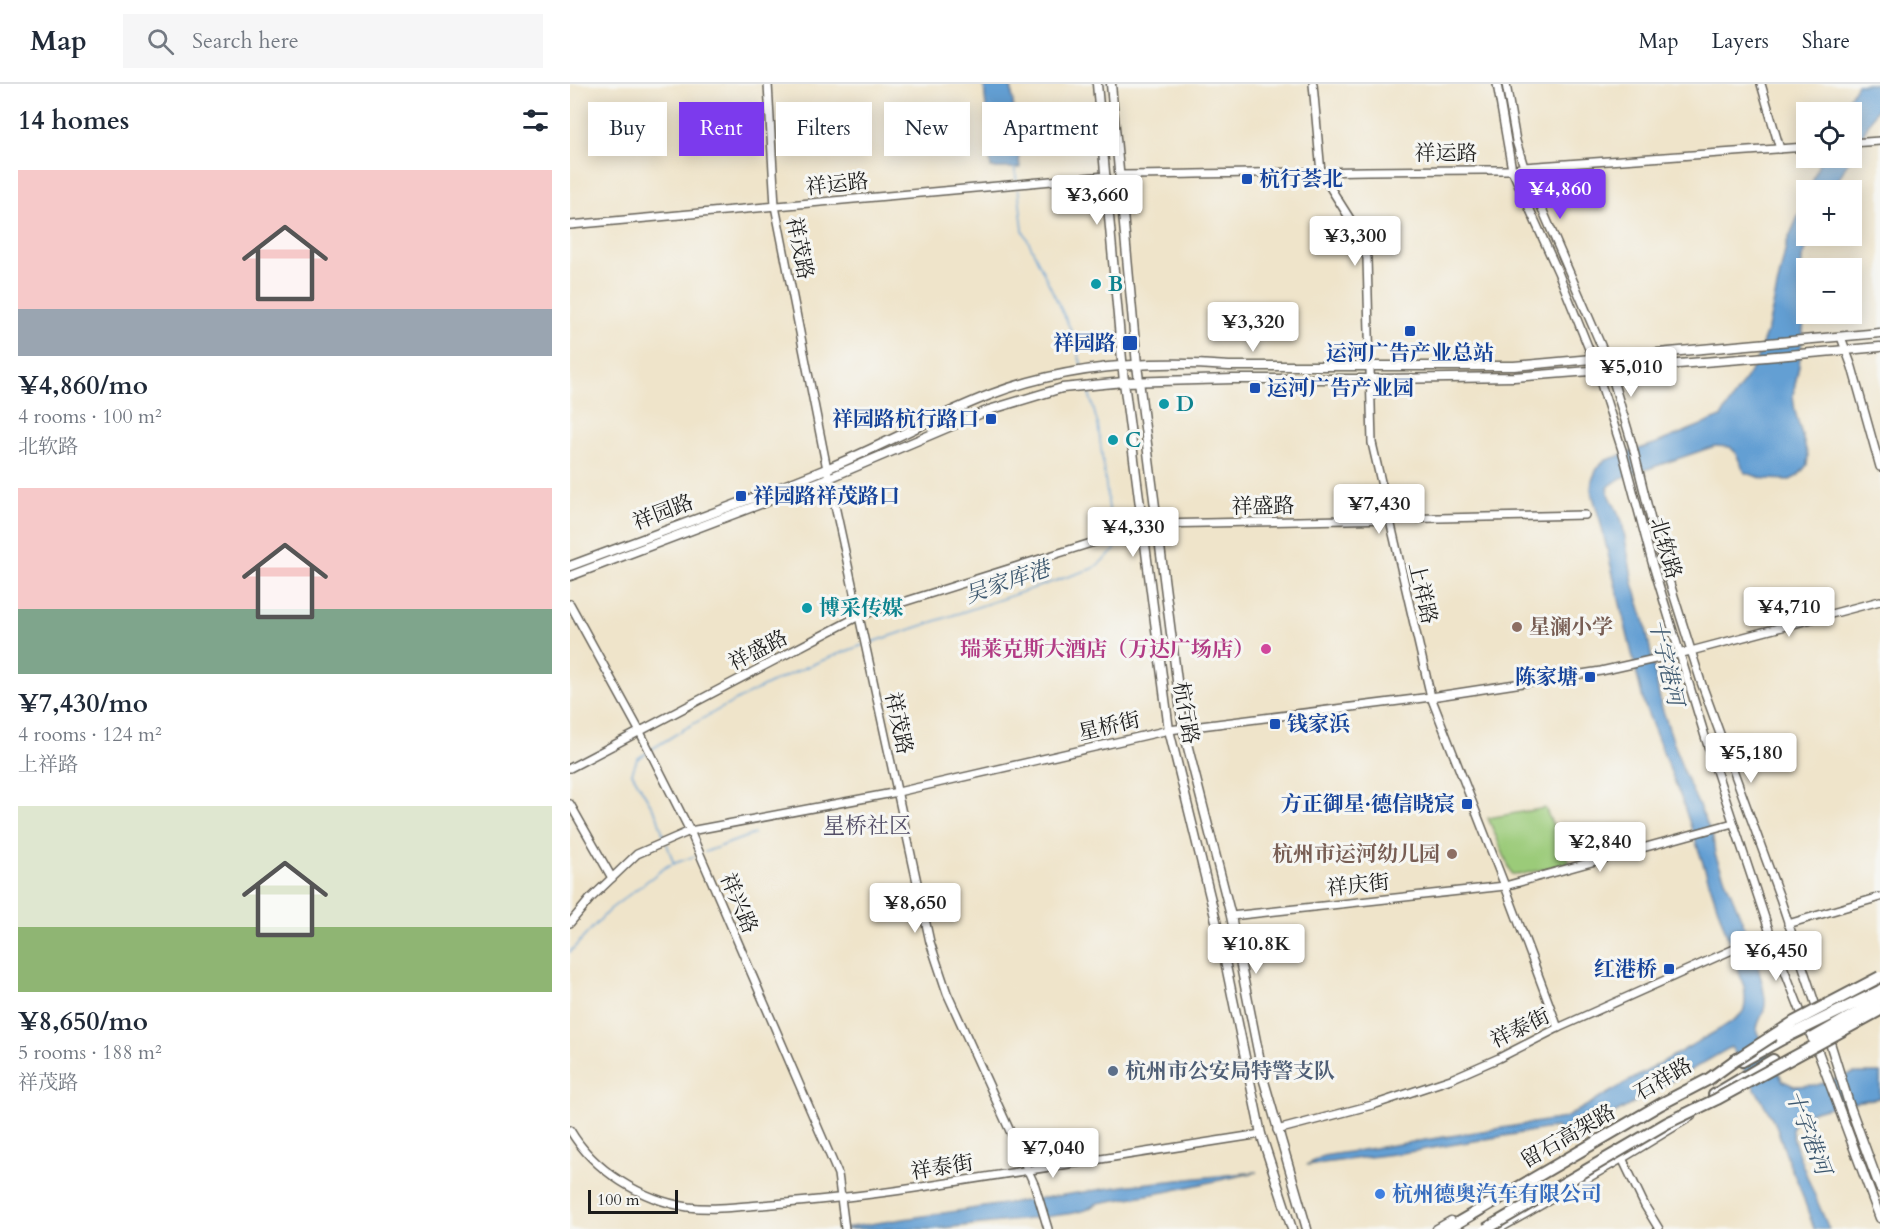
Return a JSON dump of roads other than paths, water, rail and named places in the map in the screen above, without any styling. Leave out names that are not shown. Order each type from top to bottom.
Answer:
[{"type":"highway","name":"留石高架路","points":[[1709,1079],[1785,1027],[1880,977]]},
{"type":"highway","name":"留石高架路","points":[[1447,1229],[1709,1079],[1782,1039],[1880,991]]},
{"type":"highway","name":"留石高架路","points":[[1486,1229],[1773,1060],[1880,1000]]},
{"type":"highway","name":"留石高架路","points":[[1667,1124],[1718,1099],[1880,1010]]},
{"type":"main road","name":"杭行路","points":[[1097,84],[1124,382],[1169,730],[1220,938],[1261,1134],[1292,1229]]},
{"type":"main road","name":"杭行路","points":[[1111,84],[1137,365],[1183,728],[1231,916],[1264,1081],[1307,1229]]},
{"type":"main road","points":[[1841,337],[1880,333]]},
{"type":"main road","name":"祥园路","points":[[570,566],[828,473],[947,413],[994,393],[1065,374],[1123,366],[1197,363],[1229,366],[1471,367],[1525,365],[1841,337]]},
{"type":"main road","points":[[1846,350],[1880,346]]},
{"type":"main road","name":"祥园路","points":[[570,576],[828,473],[1012,403],[1062,388],[1124,382],[1514,376],[1846,350]]},
{"type":"main road","name":"石祥路","points":[[1437,1229],[1768,1040],[1880,984]]},
{"type":"main road","name":"石祥路","points":[[1498,1229],[1678,1125],[1717,1097],[1778,1061],[1880,1005]]},
{"type":"main road","points":[[1819,1015],[1880,1188]]},
{"type":"main road","points":[[1804,1022],[1814,1041],[1880,1218]]},
{"type":"street","name":"祥茂路","points":[[768,84],[775,206],[828,473],[936,965],[1035,1186],[1048,1229]]},
{"type":"street","name":"上祥路","points":[[1313,84],[1321,173],[1352,222],[1367,258],[1372,443],[1431,697],[1558,1028]]},
{"type":"street","name":"北软路","points":[[1497,84],[1512,170],[1558,272],[1593,358],[1631,481],[1652,562],[1733,823],[1770,933],[1804,1022]]},
{"type":"street","name":"北软路","points":[[1506,84],[1516,141],[1524,167],[1606,357],[1633,447],[1655,536],[1691,651],[1819,1015]]},
{"type":"street","points":[[1761,84],[1779,149]]},
{"type":"street","points":[[1862,142],[1880,141]]},
{"type":"street","name":"祥运路","points":[[1121,175],[1321,173],[1419,169],[1512,170],[1524,167],[1796,148]]},
{"type":"street","name":"祥运路","points":[[570,225],[1106,176]]},
{"type":"street","points":[[1841,337],[1880,467]]},
{"type":"street","name":"祥盛路","points":[[1157,525],[1585,515]]},
{"type":"street","name":"祥盛路","points":[[570,768],[859,616],[1142,527]]},
{"type":"street","name":"星桥街","points":[[570,923],[590,899],[637,854],[690,831],[898,792],[1169,730],[1431,697],[1601,671],[1691,651],[1880,601]]},
{"type":"street","name":"祥兴路","points":[[570,603],[639,730],[690,831],[838,1174],[845,1229]]},
{"type":"street","points":[[570,804],[612,878]]},
{"type":"street","name":"祥庆街","points":[[1231,916],[1505,886],[1733,823]]},
{"type":"street","points":[[1788,924],[1880,897]]},
{"type":"street","name":"祥泰街","points":[[1277,1130],[1421,1089],[1499,1058],[1558,1028],[1770,933]]},
{"type":"street","name":"祥泰街","points":[[570,1130],[577,1142],[614,1178],[658,1201],[690,1207],[722,1208],[842,1199],[1261,1134]]},
{"type":"street","points":[[1622,1158],[1659,1229]]},
{"type":"water","points":[[984,84],[1011,84],[1013,102],[986,102]]},
{"type":"water","points":[[1857,84],[1880,84],[1880,107],[1862,136],[1862,102],[1847,102]]},
{"type":"water","points":[[990,156],[1019,156],[1020,168],[991,168]]},
{"type":"water","points":[[1817,168],[1845,168],[1838,180],[1813,180]]},
{"type":"water","points":[[1796,221],[1796,246],[1808,246],[1802,258],[1796,258],[1796,324],[1804,324],[1793,395],[1795,411],[1808,456],[1807,465],[1798,476],[1790,480],[1765,479],[1745,473],[1735,452],[1730,447],[1715,446],[1621,478],[1608,487],[1608,492],[1622,521],[1633,583],[1645,623],[1661,705],[1684,773],[1713,837],[1715,854],[1744,924],[1761,979],[1765,1004],[1757,1032],[1783,1081],[1794,1086],[1817,1085],[1854,1073],[1880,1073],[1880,1098],[1835,1106],[1801,1116],[1792,1128],[1801,1162],[1829,1229],[1814,1229],[1776,1125],[1731,1047],[1560,1145],[1557,1127],[1409,1152],[1307,1165],[1323,1156],[1565,1118],[1720,1029],[1742,1013],[1745,1004],[1744,987],[1683,803],[1644,704],[1591,490],[1592,480],[1604,461],[1657,443],[1721,417],[1754,366],[1768,328],[1787,242]]},
{"type":"water","points":[[1257,1172],[1165,1192],[1098,1203],[1086,1210],[1074,1213],[1030,1219],[933,1229],[837,1229],[1130,1185]]},
{"type":"waterway","name":"吴家库港","points":[[1014,166],[1017,182]]},
{"type":"waterway","name":"吴家库港","points":[[1018,187],[1023,230],[1072,332],[1082,367]]},
{"type":"waterway","name":"吴家库港","points":[[1088,389],[1098,425],[1112,532]]},
{"type":"waterway","name":"吴家库港","points":[[867,644],[1094,568],[1115,550],[1114,540]]},
{"type":"waterway","name":"吴家库港","points":[[652,749],[755,691],[808,666],[863,645]]},
{"type":"waterway","name":"吴家库港","points":[[648,752],[637,759],[632,773],[657,815],[665,840]]},
{"type":"waterway","points":[[705,852],[754,834]]},
{"type":"waterway","name":"吴家库港","points":[[667,844],[674,864]]},
{"type":"waterway","points":[[570,952],[609,910],[667,866],[695,856]]},
{"type":"place","name":"杭行荟北","points":[[1247,179]]},
{"type":"place","name":"B","points":[[1096,284]]},
{"type":"place","name":"运河广告产业总站","points":[[1410,331]]},
{"type":"place","name":"祥园路","points":[[1130,343]]},
{"type":"place","name":"运河广告产业园","points":[[1255,388]]},
{"type":"place","name":"D","points":[[1164,404]]},
{"type":"place","name":"祥园路杭行路口","points":[[991,419]]},
{"type":"place","name":"C","points":[[1113,440]]},
{"type":"place","name":"祥园路祥茂路口","points":[[741,496]]},
{"type":"place","name":"博采传媒","points":[[807,608]]},
{"type":"place","name":"星澜小学","points":[[1517,627]]},
{"type":"place","name":"瑞莱克斯大酒店（万达广场店）","points":[[1266,649]]},
{"type":"place","name":"陈家塘","points":[[1590,677]]},
{"type":"place","name":"钱家浜","points":[[1275,724]]},
{"type":"place","name":"方正御星·德信晓宸","points":[[1467,804]]},
{"type":"place","name":"杭州市运河幼儿园","points":[[1452,854]]},
{"type":"place","name":"红港桥","points":[[1669,969]]},
{"type":"place","name":"杭州市公安局特警支队","points":[[1113,1071]]},
{"type":"place","name":"杭州德奥汽车有限公司","points":[[1380,1194]]},
{"type":"district","name":"星桥社区","points":[[867,825]]},
{"type":"water label","name":"十字港河","points":[[1667,662]]},
{"type":"water label","name":"十字港河","points":[[1809,1132]]}]
